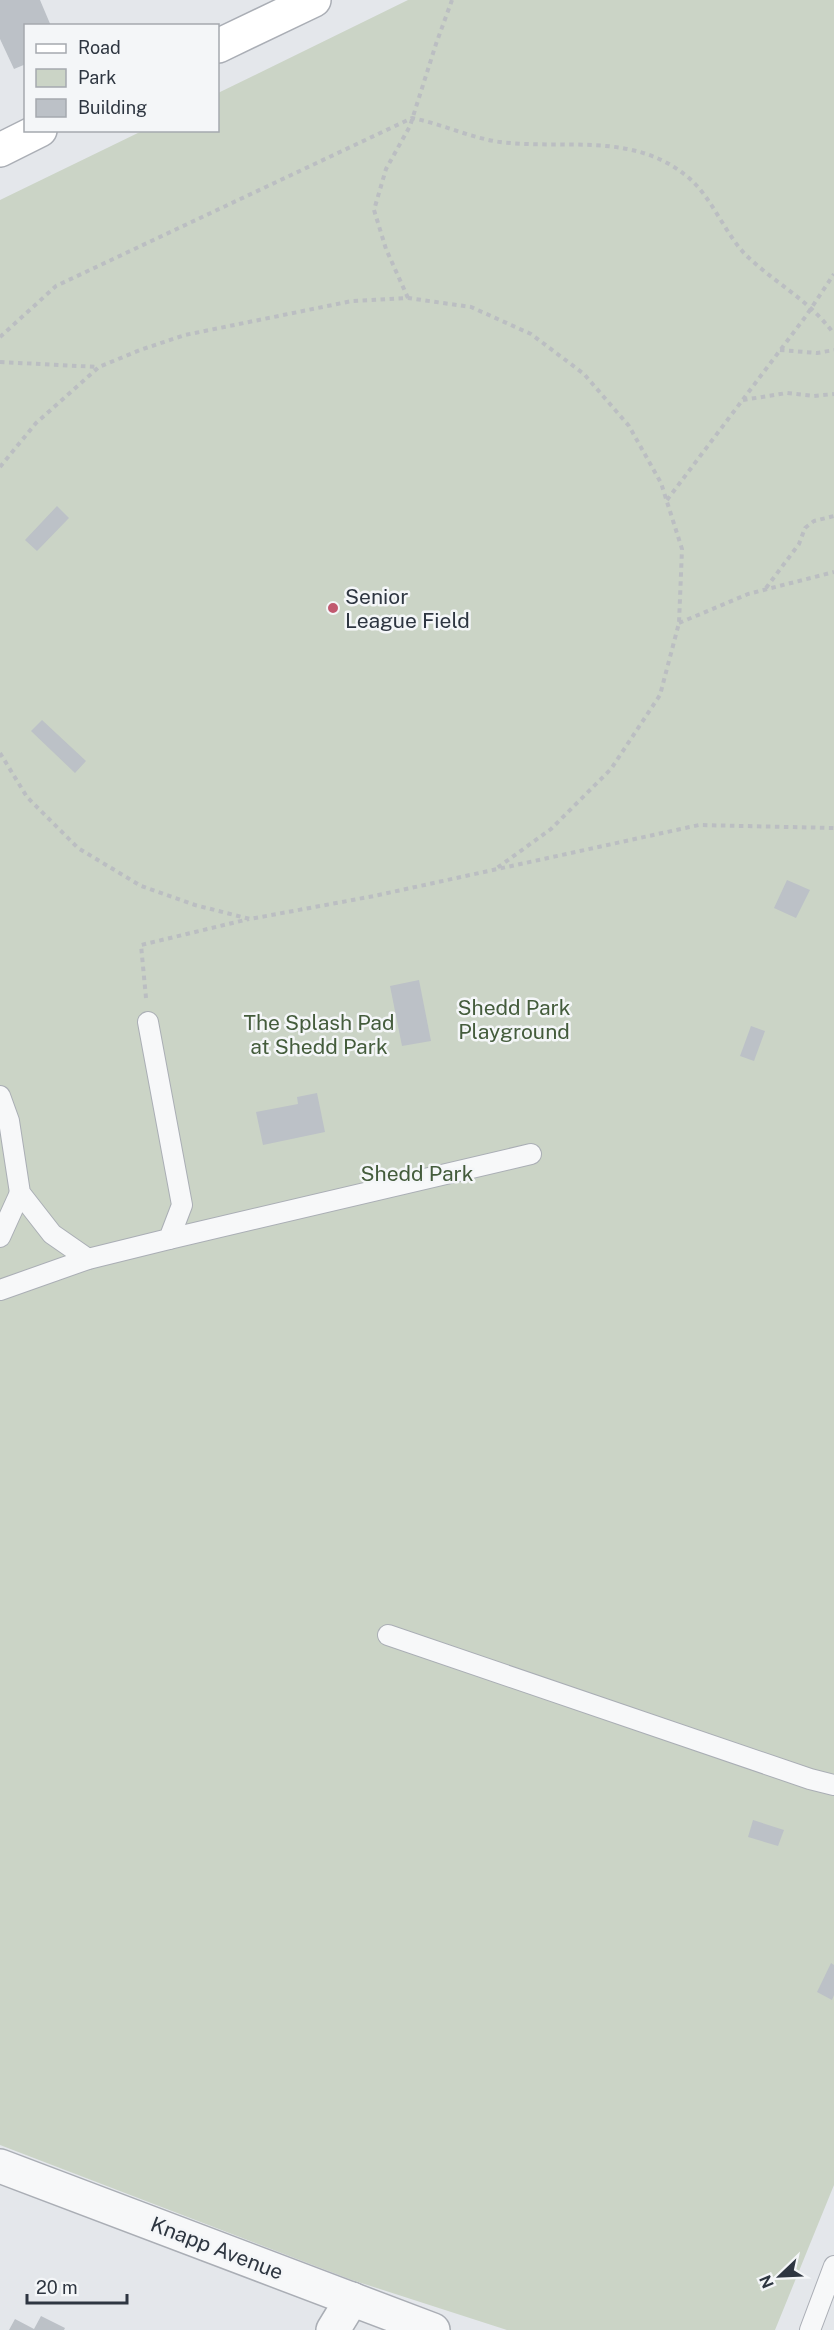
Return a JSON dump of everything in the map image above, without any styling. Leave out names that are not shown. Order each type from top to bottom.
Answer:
[{"type":"main road","points":[[219,46],[314,0]]},
{"type":"main road","points":[[0,150],[36,132]]},
{"type":"street","name":"Knapp Avenue","points":[[3,2174],[434,2330]]},
{"type":"street","points":[[333,2330],[352,2299]]},
{"type":"lane","points":[[148,1022],[182,1205],[168,1239]]},
{"type":"lane","points":[[0,1096],[9,1121],[20,1193],[52,1234],[88,1259]]},
{"type":"lane","points":[[0,1290],[88,1259],[531,1154]]},
{"type":"lane","points":[[0,1237],[20,1193]]},
{"type":"lane","points":[[388,1635],[810,1779],[834,1785]]},
{"type":"lane","points":[[810,2330],[834,2266]]},
{"type":"path","points":[[408,298],[386,249],[374,210],[386,169],[410,126],[452,0]]},
{"type":"path","points":[[0,337],[56,286],[412,118],[499,142],[602,145],[637,151],[661,160],[689,178],[707,198],[747,256],[812,307],[834,334]]},
{"type":"path","points":[[667,501],[812,307],[834,274]]},
{"type":"path","points":[[0,467],[36,423],[99,367],[184,335],[352,301],[408,298],[471,307],[531,334],[584,374],[629,426],[661,483],[682,549],[679,623],[660,695],[611,769],[551,829],[497,868]]},
{"type":"path","points":[[780,350],[817,353],[834,350]]},
{"type":"path","points":[[0,362],[99,367]]},
{"type":"path","points":[[742,400],[787,393],[814,396],[834,394]]},
{"type":"path","points":[[765,589],[799,544],[805,528],[814,521],[834,516]]},
{"type":"path","points":[[679,623],[748,594],[834,572]]},
{"type":"path","points":[[0,753],[27,797],[78,848],[141,886],[195,905],[250,919]]},
{"type":"path","points":[[148,1022],[141,945],[250,919],[374,896],[699,825],[834,828]]},
{"type":"green space","name":"Shedd Park","points":[[408,0],[834,0],[834,2185],[775,2330],[507,2330],[352,2280],[0,2145],[0,200],[140,132],[219,132],[219,93]]},
{"type":"building","points":[[0,0],[40,0],[50,24],[24,24],[24,65],[14,69],[0,39]]},
{"type":"building","points":[[57,506],[69,518],[37,551],[25,540]]},
{"type":"building","points":[[42,720],[86,761],[75,773],[31,731]]},
{"type":"building","points":[[787,880],[810,890],[796,918],[774,908]]},
{"type":"building","points":[[419,980],[431,1041],[402,1046],[390,986]]},
{"type":"building","points":[[751,1026],[765,1031],[754,1061],[740,1056]]},
{"type":"building","points":[[317,1093],[325,1132],[263,1145],[256,1112],[298,1104],[297,1097]]},
{"type":"building","points":[[753,1820],[784,1830],[778,1846],[748,1837]]},
{"type":"building","points":[[831,1963],[834,1965],[832,2000],[817,1992]]},
{"type":"building","points":[[41,2316],[65,2328],[64,2330],[9,2330],[15,2319],[34,2329]]},
{"type":"place","name":"Senior League Field","points":[[333,608]]},
{"type":"park label","name":"Shedd Park Playground","points":[[514,1019]]},
{"type":"park label","name":"The Splash Pad at Shedd Park","points":[[319,1034]]}]
